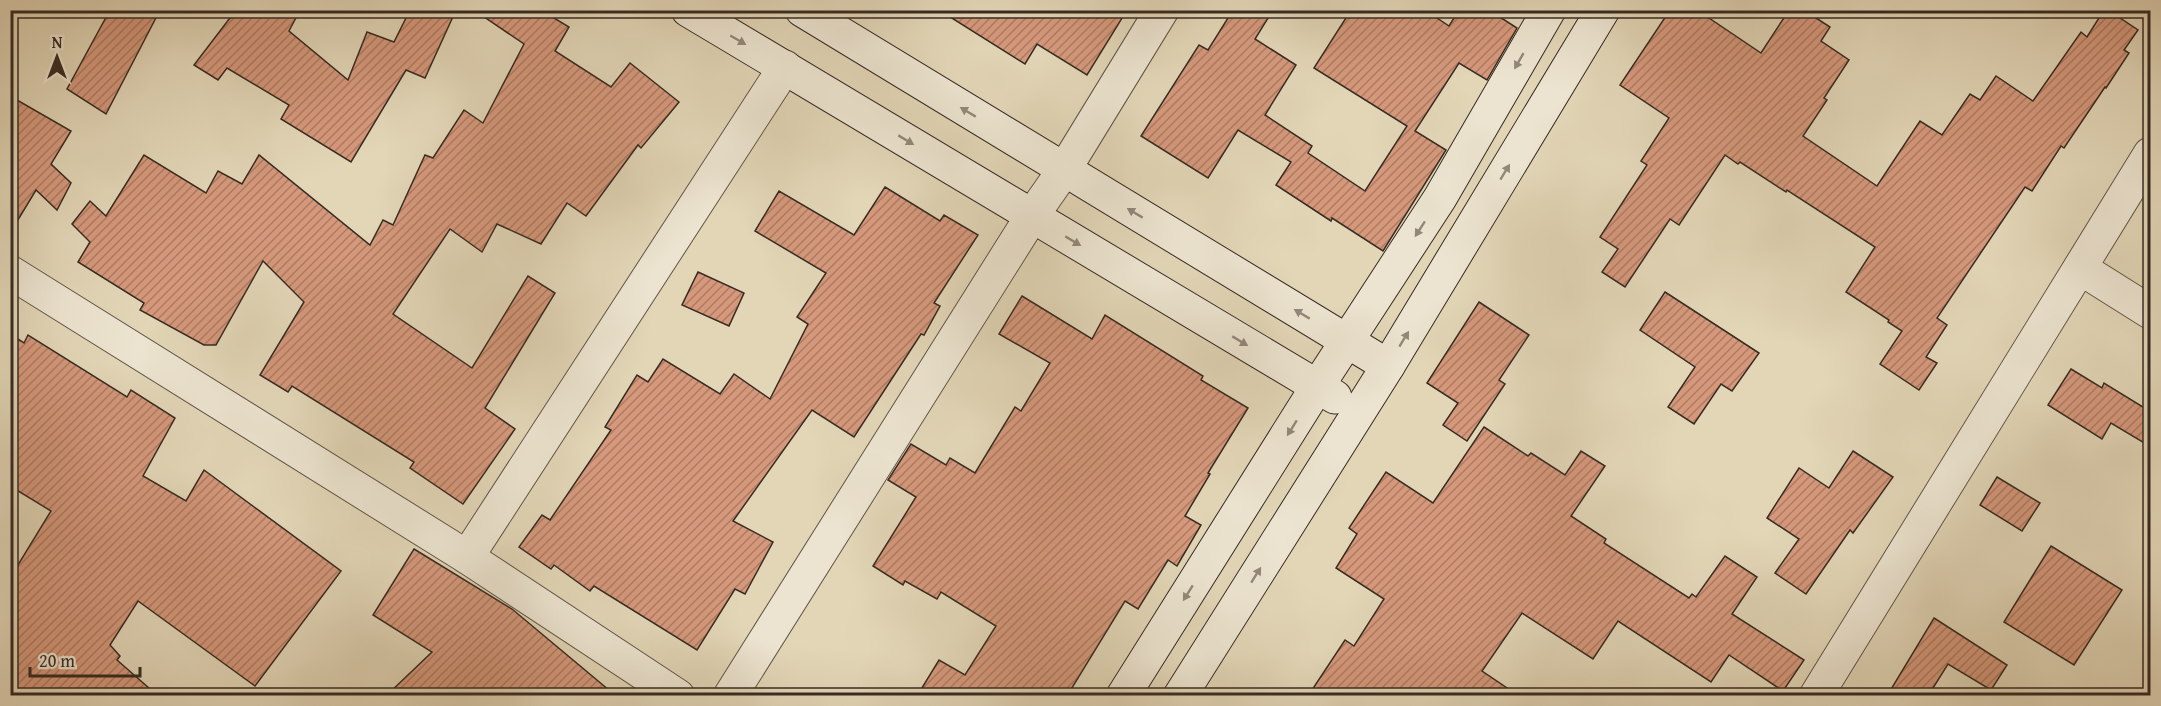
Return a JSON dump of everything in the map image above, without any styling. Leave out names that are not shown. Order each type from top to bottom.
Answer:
[{"type":"street","points":[[688,10],[1358,411]]},
{"type":"street","points":[[802,10],[1388,366]]},
{"type":"street","points":[[730,696],[1032,216],[1064,170],[1162,10]]},
{"type":"street","points":[[1123,696],[1317,387],[1440,198],[1549,10]]},
{"type":"street","points":[[1180,696],[1388,366],[1603,10]]},
{"type":"street","points":[[467,557],[785,67]]},
{"type":"street","points":[[1820,694],[2151,154]]},
{"type":"street","points":[[2080,268],[2151,312]]},
{"type":"street","points":[[10,272],[467,557],[678,696]]},
{"type":"building","points":[[110,10],[160,10],[106,114],[67,89]]},
{"type":"building","points":[[236,10],[300,10],[289,31],[348,80],[367,32],[394,42],[410,10],[456,10],[425,78],[406,70],[351,162],[281,119],[289,105],[227,68],[218,80],[194,65]]},
{"type":"building","points":[[474,10],[541,10],[569,27],[555,51],[611,87],[630,63],[679,102],[641,148],[638,145],[586,216],[567,203],[541,244],[497,224],[482,252],[450,229],[393,314],[472,368],[528,276],[555,293],[485,408],[515,429],[463,504],[410,468],[414,462],[292,386],[288,392],[260,375],[304,302],[263,261],[216,345],[204,345],[140,310],[144,303],[78,262],[90,242],[72,224],[90,201],[106,216],[144,155],[206,193],[218,171],[242,184],[259,155],[370,245],[383,220],[393,225],[425,155],[433,158],[464,110],[483,123],[524,44]]},
{"type":"building","points":[[939,10],[1127,10],[1087,75],[1037,44],[1025,64]]},
{"type":"building","points":[[1233,10],[1273,10],[1255,39],[1296,65],[1265,115],[1312,146],[1308,153],[1365,191],[1407,126],[1314,68],[1351,10],[1425,10],[1449,26],[1459,10],[1489,10],[1517,28],[1487,80],[1459,63],[1415,131],[1446,150],[1383,251],[1276,185],[1291,162],[1238,130],[1208,178],[1141,136],[1199,45],[1208,50]]},
{"type":"building","points":[[1670,10],[1697,10],[1761,53],[1789,10],[1804,10],[1830,27],[1821,41],[1849,60],[1824,98],[1827,100],[1803,136],[1877,186],[1920,121],[1942,135],[1970,94],[1980,100],[1996,76],[2033,101],[2081,32],[2087,37],[2104,10],[2108,10],[2138,30],[2124,50],[2129,53],[2106,88],[2064,148],[2061,146],[2032,191],[2025,187],[1937,318],[1947,325],[1926,357],[1937,363],[1919,390],[1880,364],[1902,331],[1846,292],[1875,247],[1787,190],[1786,192],[1725,155],[1679,225],[1670,219],[1625,287],[1602,272],[1618,249],[1600,237],[1647,165],[1641,161],[1669,118],[1620,85]]},
{"type":"building","points":[[10,96],[71,131],[51,164],[71,183],[57,210],[36,190],[10,233]]},
{"type":"building","points":[[885,187],[940,221],[944,215],[978,235],[934,303],[940,306],[924,335],[921,334],[854,437],[812,410],[733,521],[773,542],[745,594],[735,589],[697,650],[594,586],[590,591],[554,565],[551,569],[519,547],[542,515],[550,520],[611,430],[605,427],[637,375],[648,382],[663,359],[720,394],[734,374],[770,399],[808,324],[797,317],[826,273],[755,231],[779,191],[854,235]]},
{"type":"building","points":[[698,272],[744,293],[729,326],[682,305]]},
{"type":"building","points":[[1665,292],[1759,353],[1732,391],[1721,384],[1694,424],[1668,407],[1695,367],[1640,330]]},
{"type":"building","points":[[1022,296],[1092,339],[1105,315],[1203,376],[1201,380],[1248,408],[1185,516],[1201,525],[1177,566],[1168,560],[1138,609],[1125,601],[1067,696],[917,696],[939,660],[965,675],[996,626],[941,592],[937,599],[905,581],[903,585],[873,566],[916,497],[888,480],[911,444],[946,465],[950,458],[975,473],[1015,407],[1021,411],[1050,363],[999,334]]},
{"type":"building","points":[[1479,302],[1529,335],[1499,380],[1505,384],[1467,441],[1443,425],[1458,403],[1427,383]]},
{"type":"building","points":[[10,334],[24,343],[28,335],[127,397],[131,390],[175,418],[143,476],[186,501],[204,470],[341,571],[255,686],[138,601],[110,645],[120,656],[117,660],[158,696],[10,696],[10,578],[51,511],[10,486]]},
{"type":"building","points":[[2071,369],[2102,388],[2104,383],[2151,412],[2151,447],[2111,423],[2102,439],[2048,405]]},
{"type":"building","points":[[1484,427],[1528,456],[1531,453],[1565,475],[1581,451],[1605,466],[1571,516],[1606,539],[1604,543],[1689,598],[1692,594],[1696,597],[1725,556],[1757,577],[1732,614],[1804,660],[1783,691],[1729,655],[1711,682],[1618,621],[1593,659],[1522,613],[1482,671],[1519,696],[1308,696],[1345,640],[1354,646],[1384,599],[1336,568],[1357,534],[1349,528],[1386,472],[1433,503]]},
{"type":"building","points":[[1853,451],[1893,477],[1853,533],[1850,530],[1806,594],[1775,573],[1799,539],[1767,518],[1799,468],[1829,488]]},
{"type":"building","points":[[1997,477],[2040,503],[2022,531],[1980,505]]},
{"type":"building","points":[[2051,546],[2122,590],[2074,665],[2004,622]]},
{"type":"building","points":[[414,549],[512,609],[616,696],[386,696],[432,652],[373,615]]},
{"type":"building","points":[[1934,618],[2007,665],[1991,690],[1948,664],[1928,696],[1887,696]]}]
